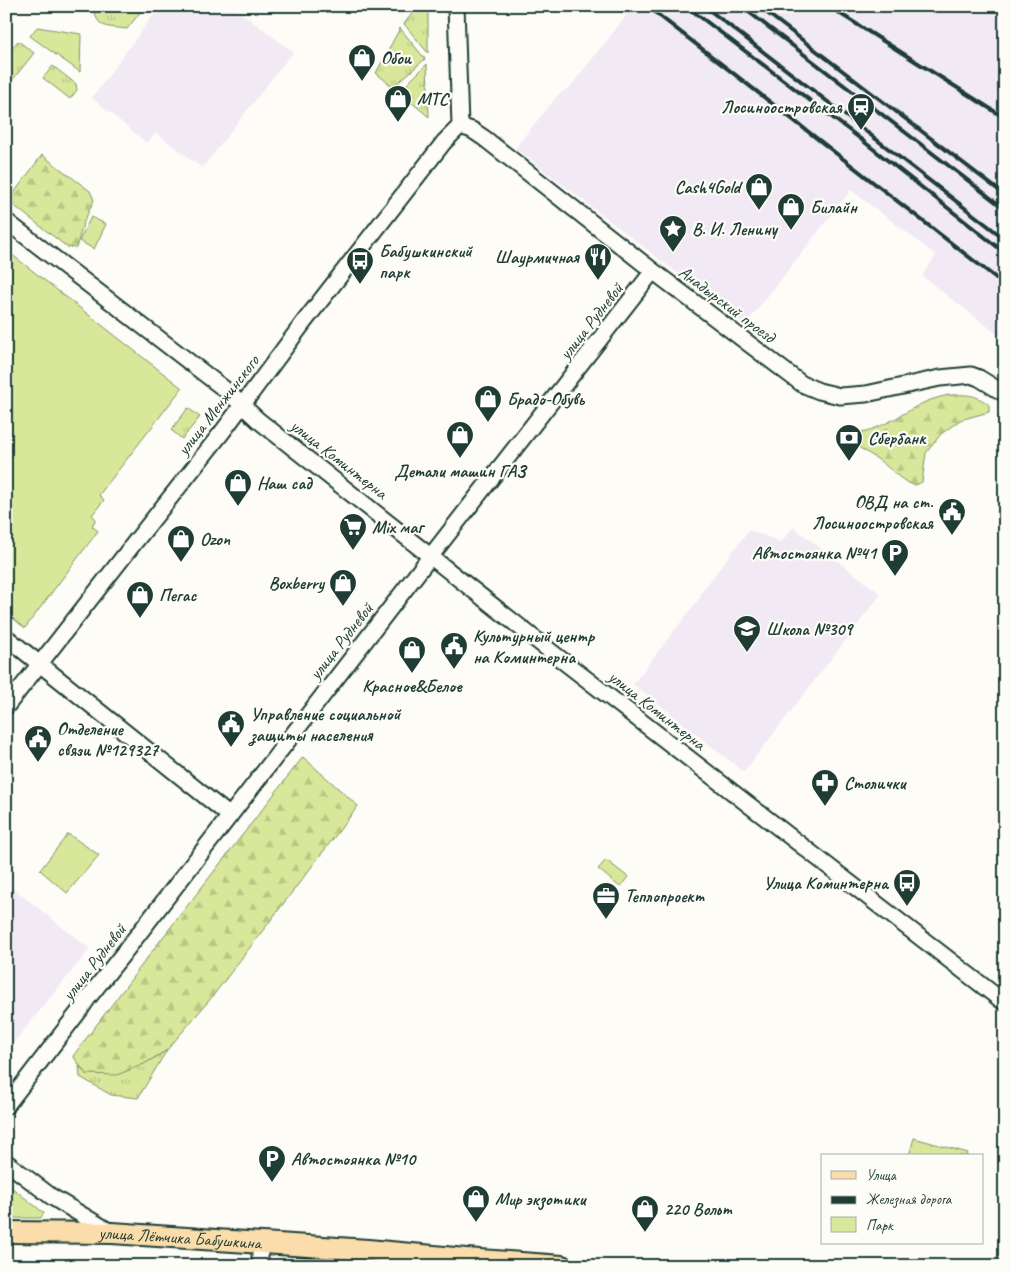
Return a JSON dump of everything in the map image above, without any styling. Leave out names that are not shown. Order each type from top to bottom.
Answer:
[{"type":"main road","name":"улица Лётчика Бабушкина","points":[[6,1232],[112,1233],[368,1250],[466,1260],[562,1266]]},
{"type":"street","points":[[456,6],[460,126]]},
{"type":"street","name":"Анадырский проезд","points":[[460,126],[472,130],[484,138],[653,271],[802,384],[840,396],[866,394],[940,378],[972,375],[1005,394]]},
{"type":"street","name":"улица Менжинского","points":[[6,708],[242,406],[444,142],[460,126]]},
{"type":"street","name":"улица Коминтерна","points":[[6,221],[220,385],[242,406],[554,654],[1005,1003]]},
{"type":"street","name":"улица Рудневой","points":[[6,1106],[653,271]]},
{"type":"street","points":[[6,637],[41,663],[230,816]]},
{"type":"street","points":[[6,1162],[52,1197],[112,1233]]},
{"type":"street","points":[[260,1244],[260,1266]]},
{"type":"shaded area","points":[[160,6],[232,6],[293,52],[202,168],[156,133],[147,143],[92,98]]},
{"type":"shaded area","points":[[615,6],[1005,6],[1005,340],[922,276],[936,255],[851,190],[745,325],[515,148],[558,95],[570,87],[626,16]]},
{"type":"shaded area","name":"Школа №309","points":[[793,527],[881,594],[744,772],[633,684],[702,595],[700,594],[749,530],[781,542]]},
{"type":"shaded area","points":[[6,883],[90,949],[6,1052]]},
{"type":"green space","points":[[93,6],[145,6],[127,29],[108,27],[100,23]]},
{"type":"green space","points":[[418,6],[428,6],[428,53],[404,24]]},
{"type":"green space","points":[[37,27],[81,34],[80,72],[30,36]]},
{"type":"green space","points":[[400,28],[425,59],[393,87],[376,73]]},
{"type":"green space","points":[[18,41],[34,53],[6,88],[6,56]]},
{"type":"green space","points":[[427,64],[429,117],[399,92]]},
{"type":"green space","points":[[53,66],[76,84],[77,90],[70,99],[43,78]]},
{"type":"green space","points":[[42,155],[90,191],[94,200],[83,224],[76,248],[67,247],[8,201]]},
{"type":"green space","points":[[91,217],[106,224],[94,249],[79,241]]},
{"type":"green space","points":[[6,250],[182,388],[99,495],[104,500],[92,515],[96,519],[92,526],[98,531],[25,628],[6,613]]},
{"type":"green space","points":[[949,395],[966,395],[979,398],[989,405],[989,412],[960,420],[941,434],[926,453],[922,482],[916,485],[903,480],[845,436],[849,431],[867,431],[877,428],[923,403]]},
{"type":"green space","points":[[188,408],[200,417],[182,439],[171,430]]},
{"type":"green space","points":[[303,757],[358,806],[212,997],[167,1050],[144,1064],[117,1075],[86,1074],[73,1056]]},
{"type":"green space","points":[[68,834],[99,855],[67,893],[40,870]]},
{"type":"green space","points":[[606,860],[628,877],[620,887],[598,869]]},
{"type":"green space","points":[[167,1050],[138,1098],[111,1095],[80,1077],[79,1066],[86,1074],[144,1064]]},
{"type":"green space","points":[[914,1138],[968,1153],[968,1154],[910,1154]]},
{"type":"green space","points":[[6,1183],[44,1213],[41,1218],[6,1218]]},
{"type":"railway","points":[[647,6],[1005,285]]},
{"type":"railway","points":[[686,6],[858,137],[1005,253]]},
{"type":"railway","points":[[704,6],[1005,239]]},
{"type":"railway","points":[[741,6],[1005,209]]},
{"type":"railway","points":[[758,6],[1005,195]]},
{"type":"railway","points":[[828,6],[1005,118]]},
{"type":"place","name":"Обои","points":[[362,82]]},
{"type":"place","name":"МТС","points":[[398,123]]},
{"type":"place","name":"Лосиноостровская","points":[[861,131]]},
{"type":"place","name":"Cash4Gold","points":[[759,211]]},
{"type":"place","name":"Билайн","points":[[791,231]]},
{"type":"place","name":"В. И. Ленину","points":[[673,253]]},
{"type":"place","name":"Шаурмичная","points":[[598,281]]},
{"type":"place","name":"Бабушкинский парк","points":[[360,285]]},
{"type":"place","name":"Брадо-Обувь","points":[[488,423]]},
{"type":"place","name":"Детали машин ГАЗ","points":[[460,459]]},
{"type":"place","name":"Сбербанк","points":[[849,462]]},
{"type":"place","name":"Наш сад","points":[[238,507]]},
{"type":"place","name":"ОВД на ст. Лосиноостровская","points":[[952,536]]},
{"type":"place","name":"Mix маг","points":[[353,551]]},
{"type":"place","name":"Ozon","points":[[181,563]]},
{"type":"place","name":"Автостоянка №41","points":[[895,577]]},
{"type":"place","name":"Boxberry","points":[[343,607]]},
{"type":"place","name":"Пегас","points":[[140,619]]},
{"type":"place","name":"Школа №309","points":[[747,653]]},
{"type":"place","name":"Культурный центр на Коминтерна","points":[[454,670]]},
{"type":"place","name":"Красное&Белое","points":[[412,674]]},
{"type":"place","name":"Управление социальной защиты населения","points":[[231,748]]},
{"type":"place","name":"Отделение связи №129327","points":[[38,763]]},
{"type":"place","name":"Столички","points":[[825,807]]},
{"type":"place","name":"Улица Коминтерна","points":[[907,907]]},
{"type":"place","name":"Теплопроект","points":[[606,920]]},
{"type":"place","name":"Автостоянка №10","points":[[272,1183]]},
{"type":"place","name":"Мир экзотики","points":[[476,1223]]},
{"type":"place","name":"220 Вольт","points":[[645,1233]]}]
